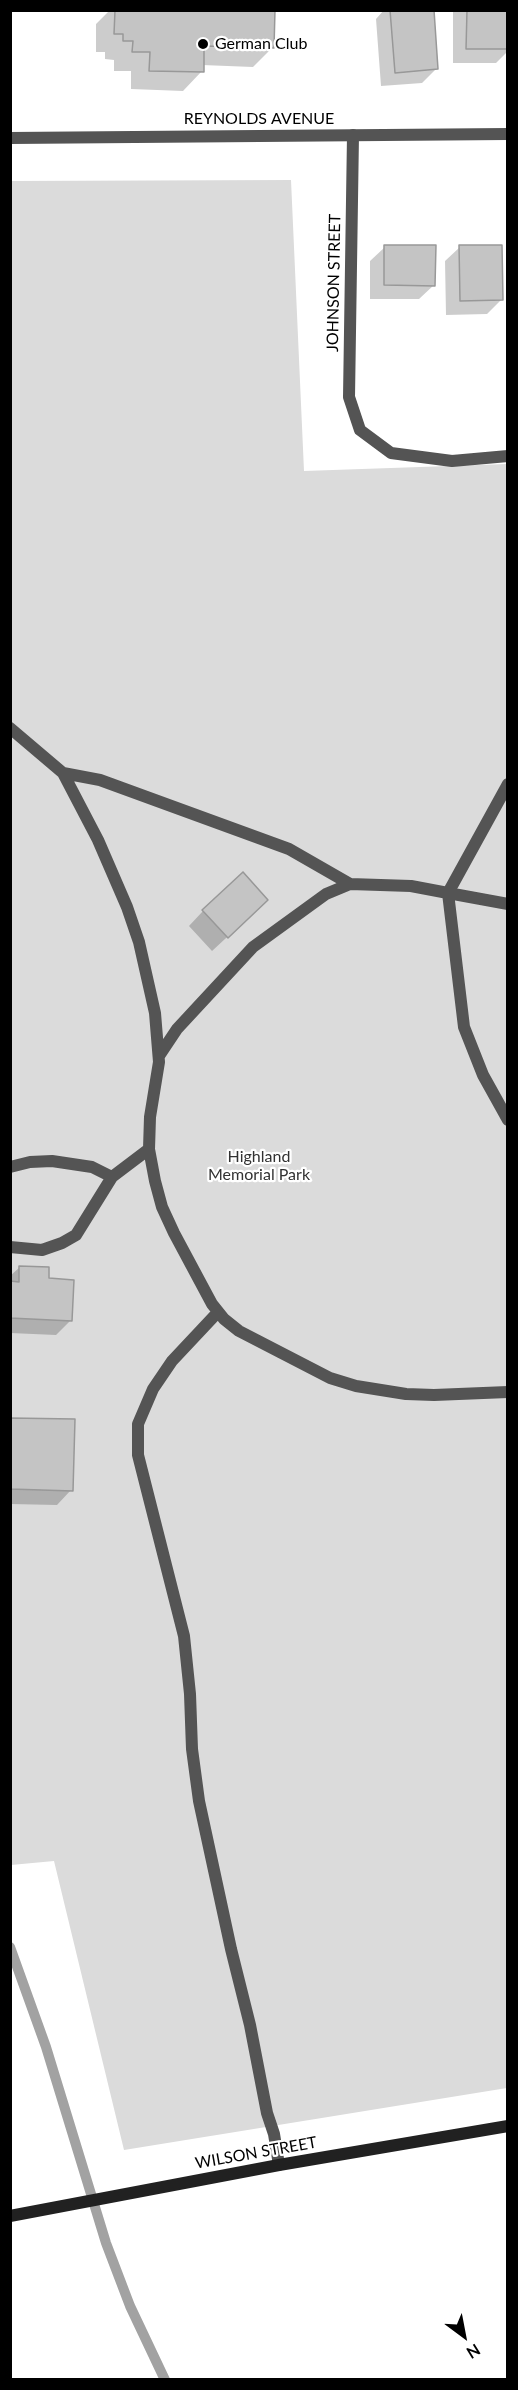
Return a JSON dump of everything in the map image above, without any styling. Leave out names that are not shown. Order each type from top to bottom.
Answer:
[{"type":"street","name":"REYNOLDS AVENUE","points":[[10,138],[507,134]]},
{"type":"street","name":"JOHNSON STREET","points":[[353,135],[349,397],[360,430],[391,453],[452,461],[507,456]]},
{"type":"street","points":[[10,728],[63,773],[98,840],[136,933],[155,1013],[159,1056],[148,1149],[162,1207],[199,1284],[218,1312],[239,1330],[270,1348],[330,1378],[356,1386],[406,1394],[507,1392]]},
{"type":"street","points":[[63,773],[100,780],[289,849],[350,884]]},
{"type":"street","points":[[507,784],[448,893],[464,1027],[483,1075],[507,1120]]},
{"type":"street","points":[[159,1056],[177,1029],[253,947],[326,894],[350,884],[411,886],[507,904]]},
{"type":"street","points":[[10,1247],[42,1250],[76,1235],[112,1177],[148,1149]]},
{"type":"street","points":[[10,1167],[30,1162],[52,1161],[92,1167],[112,1177]]},
{"type":"street","points":[[218,1312],[172,1361],[153,1389],[138,1424],[138,1455],[184,1636],[190,1694],[192,1749],[199,1801],[250,2025],[267,2113],[274,2134],[279,2166]]},
{"type":"street","name":"WILSON STREET","points":[[10,2216],[507,2126]]},
{"type":"green space","name":"Highland Memorial Park","points":[[291,180],[304,471],[507,464],[507,2088],[124,2150],[54,1861],[11,1865],[10,181]]},
{"type":"building","name":"German Club","points":[[115,10],[275,10],[274,48],[204,46],[204,72],[149,71],[150,52],[132,52],[133,41],[123,41],[123,34],[114,34]]},
{"type":"building","points":[[390,10],[434,10],[438,69],[395,73]]},
{"type":"building","points":[[467,10],[508,10],[508,49],[466,49]]},
{"type":"building","points":[[384,245],[436,245],[435,286],[384,285]]},
{"type":"building","points":[[459,245],[502,245],[503,300],[460,301]]},
{"type":"building","points":[[243,872],[268,900],[228,938],[202,910]]},
{"type":"building","points":[[19,1266],[49,1267],[49,1278],[74,1280],[72,1321],[10,1318],[10,1281],[19,1282]]},
{"type":"building","points":[[10,1418],[75,1419],[73,1491],[10,1489]]},
{"type":"waterway","points":[[10,1947],[46,2047],[106,2243],[130,2306],[165,2380]]},
{"type":"place","name":"German Club","points":[[203,44]]}]
